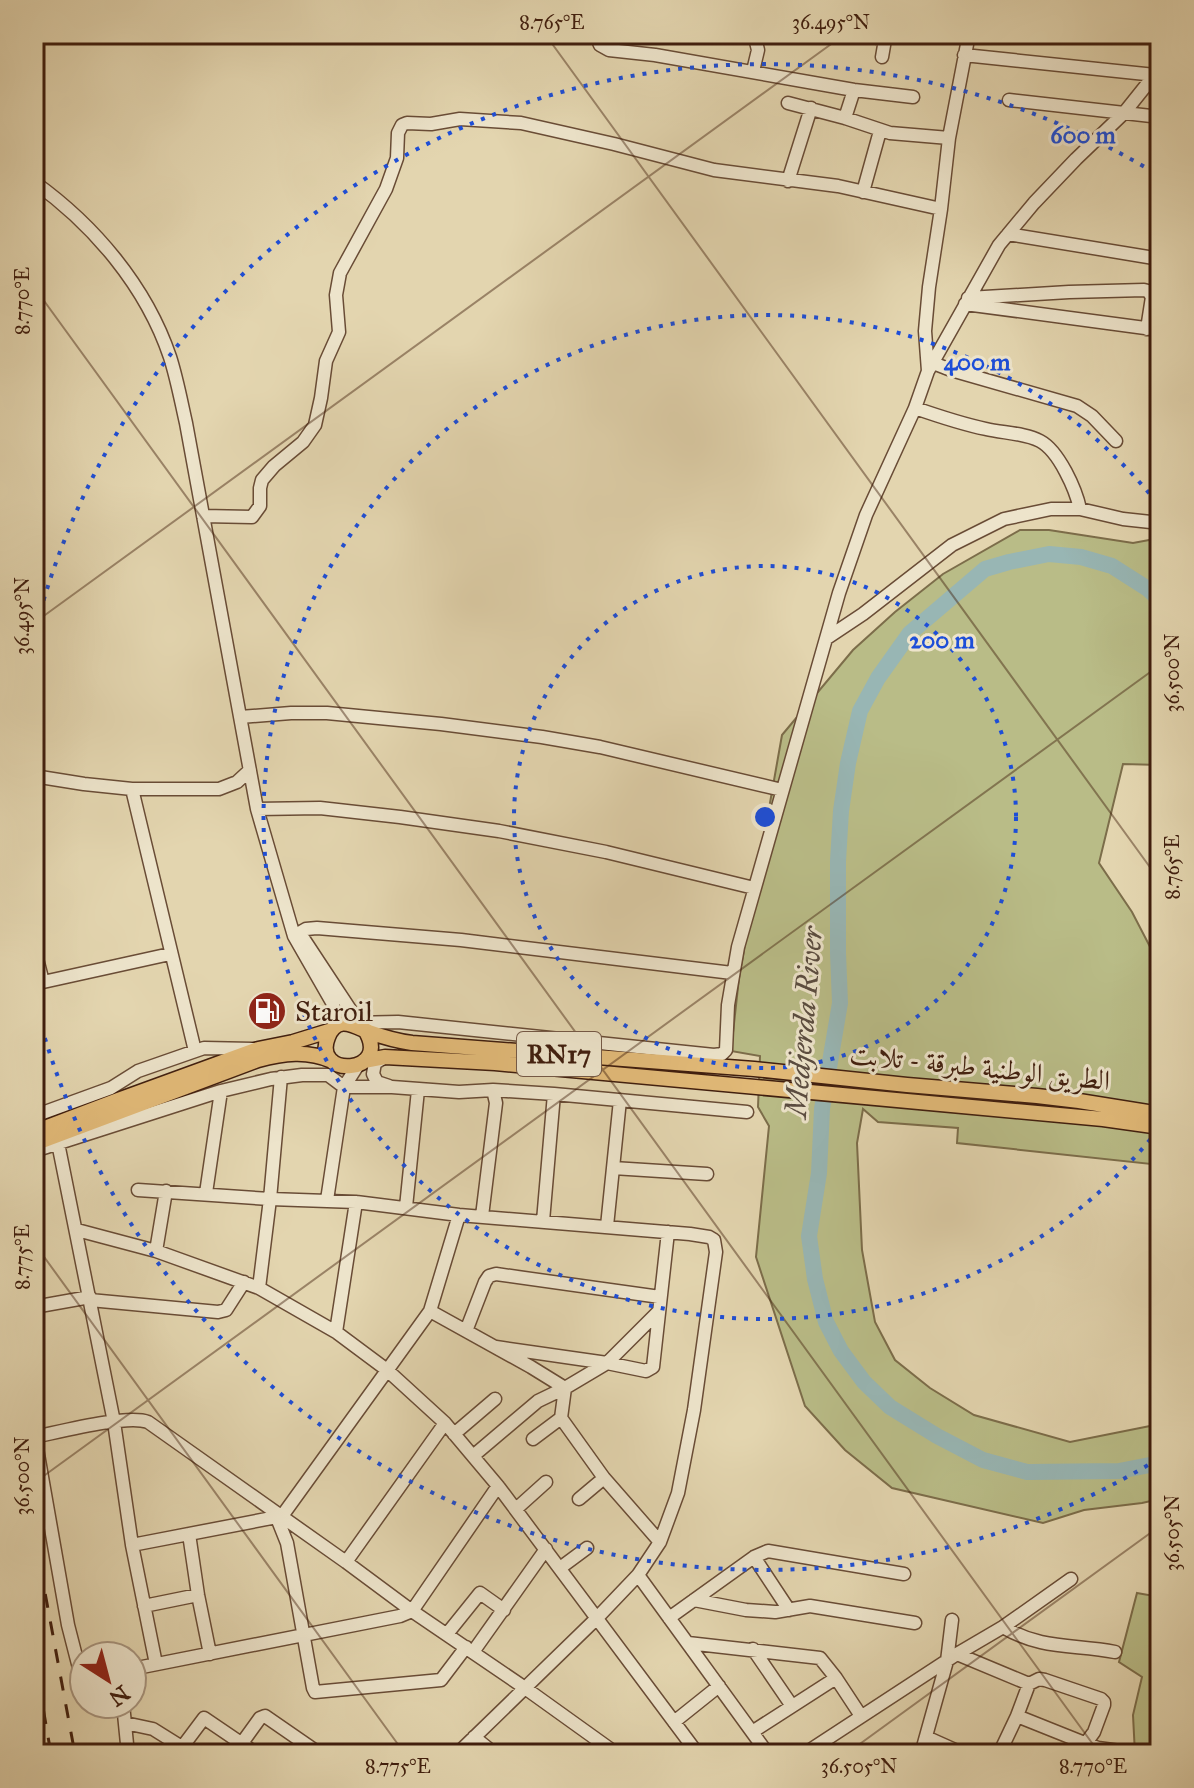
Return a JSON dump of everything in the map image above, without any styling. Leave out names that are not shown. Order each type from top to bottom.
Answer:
[{"type":"main road","name":"RN17","points":[[34,1144],[119,1105],[258,1049],[293,1042],[339,1025],[358,1026]]},
{"type":"main road","name":"الطريق الوطنية طبرقة - تلابت","points":[[358,1026],[412,1043],[754,1069],[1079,1101],[1160,1114]]},
{"type":"main road","points":[[358,1026],[370,1044],[364,1059]]},
{"type":"main road","points":[[333,1029],[326,1042],[328,1055],[334,1062]]},
{"type":"main road","name":"RN17","points":[[34,1132],[258,1060],[293,1053],[310,1054],[343,1067],[364,1059]]},
{"type":"main road","name":"الطريق الوطنية طبرقة - تلابت","points":[[364,1059],[385,1057],[495,1063],[613,1073],[1160,1127]]},
{"type":"street","points":[[598,34],[600,45],[609,50],[913,97]]},
{"type":"street","points":[[753,71],[758,50],[754,34]]},
{"type":"street","points":[[863,34],[886,37],[882,57]]},
{"type":"street","points":[[930,367],[925,331],[927,308],[949,138],[969,34]]},
{"type":"street","points":[[964,55],[1156,78]]},
{"type":"street","points":[[296,935],[358,1026],[398,1022],[722,1054],[726,1050],[732,973],[839,593],[866,515],[915,408],[930,367],[1008,234],[1034,203],[1156,78]]},
{"type":"street","points":[[845,118],[854,90]]},
{"type":"street","points":[[1009,100],[1160,117]]},
{"type":"street","points":[[788,103],[880,131],[949,138]]},
{"type":"street","points":[[788,181],[811,108]]},
{"type":"street","points":[[203,516],[252,517],[260,506],[262,480],[303,442],[315,425],[326,361],[339,332],[336,295],[340,273],[386,189],[397,158],[397,137],[402,125],[460,119],[521,123],[714,170],[826,185],[941,209]]},
{"type":"street","points":[[863,192],[880,131]]},
{"type":"street","points":[[34,182],[60,201],[97,237],[126,274],[153,317],[169,354],[177,378],[257,809],[288,915],[333,1004],[336,1018],[333,1029]]},
{"type":"street","points":[[1008,234],[1160,259]]},
{"type":"street","points":[[1148,291],[1152,297],[1154,329],[1062,318],[966,301],[1069,292],[1148,291]]},
{"type":"street","points":[[1062,318],[1069,292]]},
{"type":"street","points":[[930,367],[951,370],[1077,406],[1088,412],[1116,441]]},
{"type":"street","points":[[915,408],[1041,442],[1067,474],[1080,509]]},
{"type":"street","points":[[827,638],[942,552],[975,532],[1014,516],[1051,509],[1080,509],[1123,519],[1160,523]]},
{"type":"street","points":[[240,717],[327,713],[542,737],[600,747],[782,790]]},
{"type":"street","points":[[34,776],[132,789],[219,789],[237,782],[250,770]]},
{"type":"street","points":[[132,789],[195,1051]]},
{"type":"street","points":[[257,809],[320,808],[457,824],[548,840],[754,888]]},
{"type":"street","points":[[296,935],[306,929],[317,928],[461,940],[732,973]]},
{"type":"street","points":[[34,947],[38,983],[170,954]]},
{"type":"street","points":[[327,1200],[344,1087],[381,1035],[398,1022]]},
{"type":"street","points":[[34,1116],[111,1088],[138,1071],[195,1051],[216,1047],[258,1049]]},
{"type":"street","points":[[302,1075],[315,1067],[315,1060],[310,1054]]},
{"type":"street","points":[[385,1057],[375,1063],[373,1074],[377,1082],[392,1087]]},
{"type":"street","points":[[334,1062],[344,1087]]},
{"type":"street","points":[[34,1151],[221,1091],[302,1075],[328,1075],[344,1087],[459,1092],[493,1090],[747,1112]]},
{"type":"street","points":[[259,1288],[281,1077]]},
{"type":"street","points":[[406,1207],[418,1090]]},
{"type":"street","points":[[482,1216],[496,1103],[493,1090]]},
{"type":"street","points":[[206,1193],[221,1091]]},
{"type":"street","points":[[543,1221],[554,1094]]},
{"type":"street","points":[[607,1226],[620,1100]]},
{"type":"street","points":[[58,1143],[114,1422],[132,1545],[156,1664]]},
{"type":"street","points":[[613,1168],[707,1174]]},
{"type":"street","points":[[138,1190],[356,1202],[459,1215],[668,1232],[714,1240],[716,1252],[694,1410],[678,1493],[660,1542],[638,1575],[597,1618],[457,1754]]},
{"type":"street","points":[[156,1251],[166,1191]]},
{"type":"street","points":[[336,1332],[356,1202]]},
{"type":"street","points":[[132,1545],[280,1517],[430,1311],[459,1215]]},
{"type":"street","points":[[77,1230],[156,1251],[259,1288],[336,1332],[387,1370],[449,1428],[498,1486],[698,1754]]},
{"type":"street","points":[[496,1347],[651,1370],[668,1232]]},
{"type":"street","points":[[466,1331],[485,1282],[489,1276],[496,1274],[660,1297]]},
{"type":"street","points":[[34,1307],[90,1298],[223,1312],[244,1282]]},
{"type":"street","points":[[430,1311],[565,1388]]},
{"type":"street","points":[[473,1456],[538,1401],[607,1363],[658,1312]]},
{"type":"street","points":[[565,1388],[561,1418],[604,1478],[660,1542]]},
{"type":"street","points":[[346,1562],[449,1428],[495,1399]]},
{"type":"street","points":[[533,1439],[561,1418]]},
{"type":"street","points":[[72,1640],[35,1437],[141,1419],[617,1754]]},
{"type":"street","points":[[579,1499],[604,1478]]},
{"type":"street","points":[[516,1509],[546,1482]]},
{"type":"street","points":[[148,1666],[400,1616],[412,1611],[498,1486]]},
{"type":"street","points":[[280,1517],[313,1688],[318,1693],[441,1680],[504,1610],[546,1549]]},
{"type":"street","points":[[189,1534],[210,1654]]},
{"type":"street","points":[[560,1568],[587,1548]]},
{"type":"street","points":[[669,1618],[754,1557],[768,1551],[904,1574]]},
{"type":"street","points":[[754,1557],[789,1610]]},
{"type":"street","points":[[638,1575],[768,1754]]},
{"type":"street","points":[[804,1754],[1003,1627],[1071,1579]]},
{"type":"street","points":[[447,1634],[480,1593],[504,1610]]},
{"type":"street","points":[[144,1606],[198,1595]]},
{"type":"street","points":[[694,1600],[775,1612],[810,1606],[915,1623]]},
{"type":"street","points":[[921,1754],[952,1657],[952,1620]]},
{"type":"street","points":[[1003,1627],[1043,1644],[1115,1652]]},
{"type":"street","points":[[688,1643],[820,1658],[861,1716]]},
{"type":"street","points":[[753,1649],[792,1706]]},
{"type":"street","points":[[952,1657],[1029,1684]]},
{"type":"street","points":[[752,1732],[836,1678]]},
{"type":"street","points":[[999,1754],[1029,1684],[1039,1679],[1103,1701],[1094,1732],[1082,1749]]},
{"type":"street","points":[[674,1722],[719,1686]]},
{"type":"street","points":[[125,1723],[153,1729],[188,1750],[204,1718],[248,1750],[260,1718],[265,1716],[320,1754]]},
{"type":"street","points":[[1017,1716],[1082,1749],[1127,1752]]},
{"type":"street","points":[[125,1720],[128,1754]]},
{"type":"street","points":[[474,1737],[495,1754]]},
{"type":"street","points":[[926,1737],[964,1754]]},
{"type":"green space","points":[[1020,530],[1049,530],[1133,543],[1160,538],[1160,765],[1123,764],[1099,863],[1132,912],[1160,966],[1160,1165],[957,1143],[958,1128],[878,1122],[863,1109],[857,1143],[862,1250],[875,1322],[895,1360],[930,1388],[974,1415],[1070,1442],[1160,1424],[1160,1499],[1084,1510],[1043,1523],[892,1488],[845,1450],[805,1406],[756,1257],[769,1126],[758,1107],[760,1056],[731,1051],[739,978],[782,735],[853,650],[895,612],[943,574]]},
{"type":"green space","points":[[1137,1593],[1160,1597],[1160,1754],[1135,1754],[1133,1715],[1142,1677],[1119,1662]]},
{"type":"waterway","name":"Medjerda River","points":[[1160,600],[1112,566],[1081,557],[1049,554],[1009,562],[985,569],[910,633],[878,678],[860,711],[841,811],[838,861],[840,1003],[822,1109],[819,1173],[809,1236],[815,1279],[826,1322],[841,1351],[864,1382],[890,1407],[983,1460],[1027,1472],[1119,1471],[1160,1463]]},
{"type":"railway","points":[[35,1539],[75,1754]]},
{"type":"railway","points":[[34,1655],[51,1754]]},
{"type":"place","name":"Staroil","points":[[267,1011]]}]
